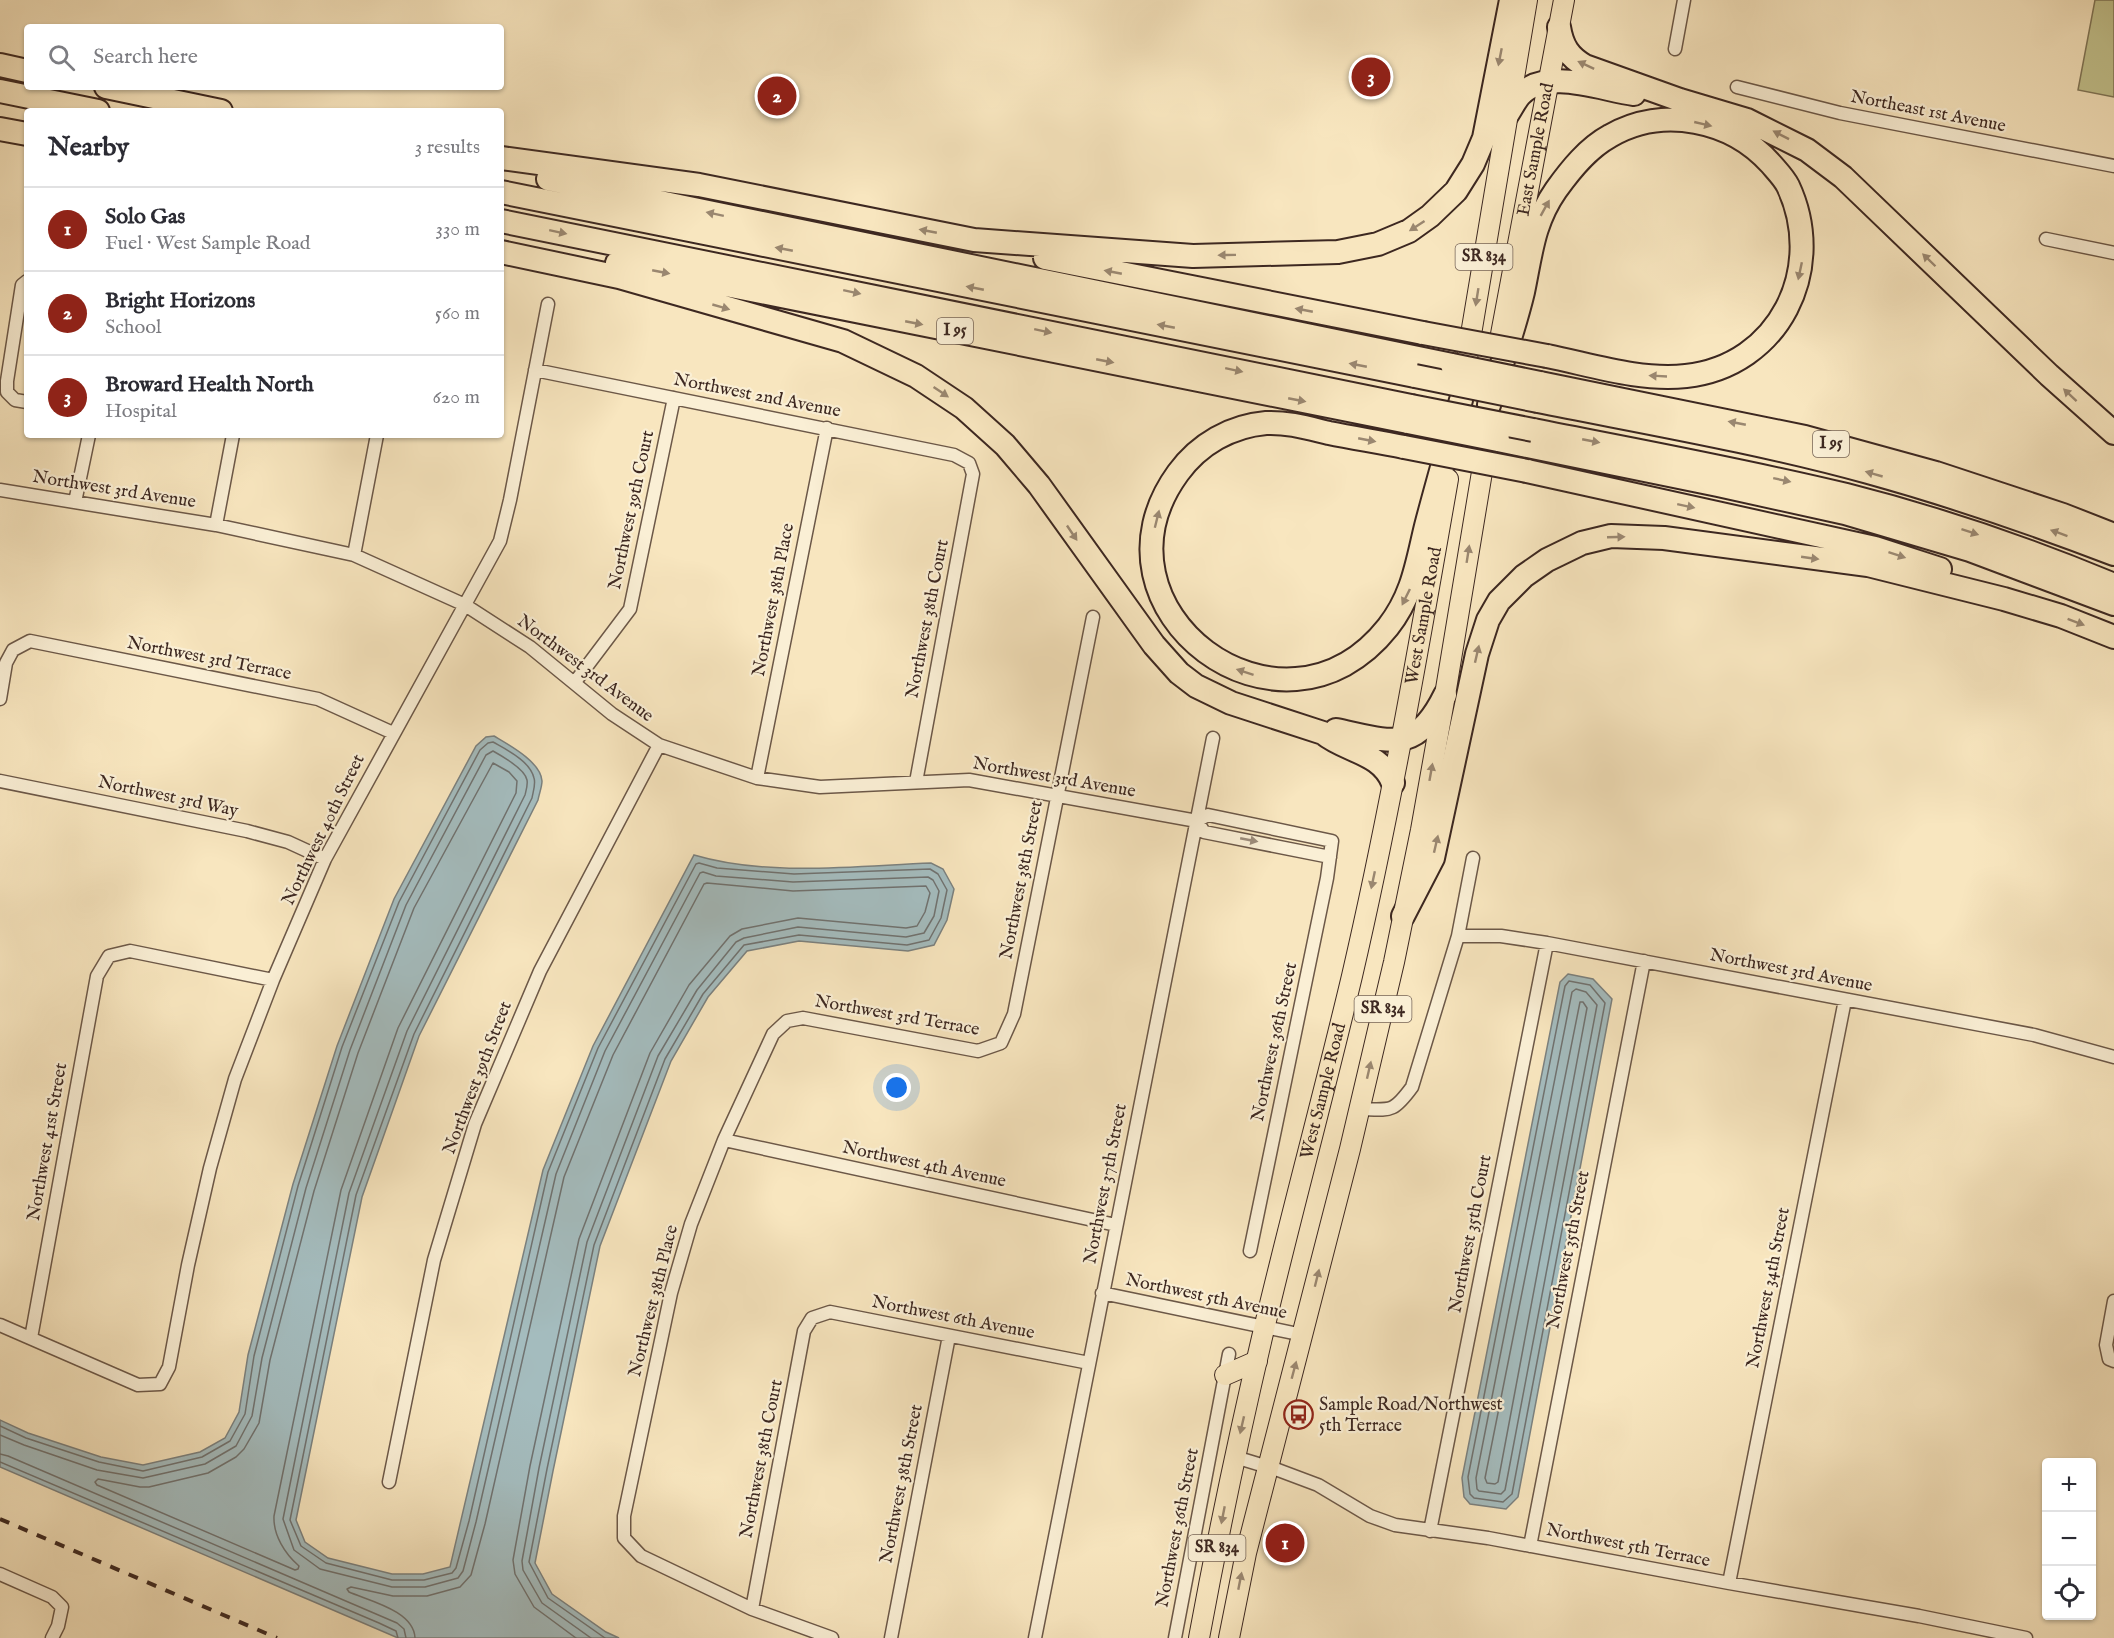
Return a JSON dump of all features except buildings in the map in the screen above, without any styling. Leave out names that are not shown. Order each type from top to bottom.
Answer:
[{"type":"highway","points":[[974,240],[1193,256],[1338,252],[1398,237],[1421,224],[1445,203],[1468,174],[1480,151],[1511,0]]},
{"type":"highway","points":[[1559,27],[1565,48],[1578,62],[1680,100],[1763,126],[1799,145],[1825,163],[1859,192],[2049,375],[2114,434]]},
{"type":"highway","points":[[0,65],[24,69]]},
{"type":"highway","points":[[1508,115],[1521,94],[1548,82],[1561,81],[1623,93],[1680,100]]},
{"type":"highway","points":[[120,90],[207,108]]},
{"type":"highway","points":[[0,91],[83,108]]},
{"type":"highway","points":[[0,116],[24,120]]},
{"type":"highway","points":[[504,158],[699,185],[974,240],[1034,256],[1423,333],[1547,356],[1656,377],[1708,372],[1738,360],[1752,351],[1786,311],[1794,293],[1802,260],[1799,222],[1781,175],[1741,138],[1718,128],[1690,121],[1647,121],[1610,135],[1588,152],[1556,190],[1536,228],[1522,293],[1489,405]]},
{"type":"highway","points":[[0,129],[24,133]]},
{"type":"highway","points":[[0,144],[24,149]]},
{"type":"highway","points":[[504,171],[1539,392],[1867,472],[1996,511],[2114,555]]},
{"type":"highway","points":[[504,193],[1417,367]]},
{"type":"highway","points":[[504,222],[1409,414]]},
{"type":"highway","name":"I 95","points":[[504,241],[1533,438],[1718,485],[1845,513],[1970,550],[2114,604]]},
{"type":"highway","points":[[504,253],[619,277],[843,341],[884,359],[924,381],[964,408],[1005,445],[1039,485],[1154,645],[1179,673],[1196,686],[1231,703],[1323,733],[1374,760],[1386,770],[1393,783]]},
{"type":"highway","name":"I 95","points":[[1539,392],[1805,437],[1946,476],[2063,515],[2114,535]]},
{"type":"highway","points":[[1461,400],[1425,530],[1419,563],[1410,588],[1388,626],[1360,655],[1335,669],[1321,673],[1292,678],[1263,678],[1236,670],[1220,662],[1204,652],[1180,628],[1161,596],[1154,564],[1153,536],[1160,507],[1183,467],[1201,449],[1218,436],[1267,423],[1300,425],[1404,447],[1527,471],[1875,548],[2024,597],[2038,609]]},
{"type":"highway","points":[[1533,438],[1674,458],[1848,496],[1974,533],[2114,585]]},
{"type":"highway","points":[[1403,916],[1433,858],[1484,630],[1499,602],[1514,585],[1535,568],[1582,543],[1611,536],[1664,538],[1868,565],[2038,609],[2114,637]]},
{"type":"highway","points":[[1323,733],[1334,730],[1375,739],[1402,740],[1421,731],[1434,715],[1445,695]]},
{"type":"main road","name":"East Sample Road","points":[[1461,400],[1527,0]]},
{"type":"main road","name":"East Sample Road","points":[[1489,405],[1564,0]]},
{"type":"main road","name":"West Sample Road","points":[[1199,1638],[1264,1327],[1352,976],[1393,783],[1461,400]]},
{"type":"main road","name":"West Sample Road","points":[[1229,1638],[1246,1553],[1360,1109],[1403,916],[1445,695],[1483,466],[1489,405]]},
{"type":"main road","points":[[1225,1375],[1257,1361]]},
{"type":"street","points":[[1675,49],[1684,0]]},
{"type":"street","name":"Northeast 1st Avenue","points":[[1737,87],[1840,113],[2114,166]]},
{"type":"street","points":[[2046,239],[2114,253]]},
{"type":"street","points":[[24,283],[8,392],[15,400],[24,402]]},
{"type":"street","name":"Northwest 40th Street","points":[[31,1338],[138,1385],[159,1384],[169,1368],[188,1265],[213,1157],[235,1078],[325,859],[500,541],[548,304]]},
{"type":"street","name":"Northwest 2nd Avenue","points":[[536,370],[954,454],[969,463]]},
{"type":"street","name":"Northwest 39th Court","points":[[575,682],[630,609],[674,398]]},
{"type":"street","name":"Northwest 38th Place","points":[[757,778],[827,428]]},
{"type":"street","points":[[75,502],[88,438]]},
{"type":"street","points":[[216,525],[231,438]]},
{"type":"street","points":[[354,555],[376,438]]},
{"type":"street","name":"Northwest 38th Court","points":[[916,782],[974,474],[969,463]]},
{"type":"street","name":"Northwest 3rd Avenue","points":[[0,490],[216,525],[354,555],[465,605],[530,647],[612,714],[659,745],[757,778],[820,787],[969,780],[1197,821],[1208,815],[1332,841]]},
{"type":"street","name":"Northwest 38th Street","points":[[1001,1043],[1014,1014],[1093,617]]},
{"type":"street","name":"Northwest 3rd Terrace","points":[[0,699],[6,663],[14,650],[30,641],[318,699],[393,733]]},
{"type":"street","name":"Northwest 37th Street","points":[[1035,1638],[1214,738]]},
{"type":"street","name":"Northwest 39th Street","points":[[389,1482],[434,1260],[475,1124],[540,971],[659,745]]},
{"type":"street","name":"Northwest 3rd Way","points":[[0,781],[247,831],[288,842],[325,859]]},
{"type":"street","name":"Northwest 3rd Avenue","points":[[1197,821],[1204,832],[1330,857]]},
{"type":"street","name":"Northwest 36th Street","points":[[1250,1251],[1332,841]]},
{"type":"street","points":[[1360,1109],[1390,1109],[1400,1103],[1412,1087],[1458,936],[1473,858]]},
{"type":"street","name":"Northwest 3rd Avenue","points":[[1458,936],[1501,936],[1547,943],[2034,1035],[2114,1057]]},
{"type":"street","name":"Northwest 35th Court","points":[[1430,1531],[1547,943]]},
{"type":"street","name":"Northwest 41st Street","points":[[31,1338],[97,976],[109,956],[130,951],[273,981]]},
{"type":"street","name":"Northwest 35th Street","points":[[1530,1546],[1644,961]]},
{"type":"street","name":"Northwest 34th Street","points":[[1729,1583],[1845,1000]]},
{"type":"street","name":"Northwest 3rd Terrace","points":[[787,1021],[803,1018],[978,1051],[1001,1043]]},
{"type":"street","name":"Northwest 38th Place","points":[[752,1609],[641,1556],[624,1538],[624,1516],[671,1293],[691,1224],[723,1140],[773,1034],[787,1021]]},
{"type":"street","name":"Northwest 4th Avenue","points":[[723,1140],[1116,1225]]},
{"type":"street","name":"Northwest 5th Avenue","points":[[1102,1293],[1303,1335]]},
{"type":"street","points":[[2111,1360],[2106,1345],[2114,1301]]},
{"type":"street","name":"Northwest 6th Avenue","points":[[812,1318],[831,1312],[1089,1363]]},
{"type":"street","name":"Northwest 38th Court","points":[[752,1609],[804,1331],[812,1318]]},
{"type":"street","points":[[0,1325],[31,1338]]},
{"type":"street","name":"Northwest 38th Street","points":[[891,1638],[949,1336]]},
{"type":"street","name":"Northwest 36th Street","points":[[1175,1638],[1229,1354]]},
{"type":"street","name":"Northwest 5th Terrace","points":[[1235,1457],[1318,1485],[1383,1522],[1430,1531],[1488,1538],[1919,1616],[2026,1638]]},
{"type":"street","points":[[0,1574],[52,1597],[62,1607],[58,1626],[52,1638]]},
{"type":"street","points":[[752,1609],[832,1638]]},
{"type":"green space","points":[[2095,0],[2114,0],[2114,97],[2078,90]]},
{"type":"water","points":[[494,736],[516,749],[536,767],[542,786],[538,800],[419,1036],[362,1197],[296,1520],[305,1542],[328,1558],[392,1574],[423,1574],[450,1567],[543,1170],[593,1046],[694,855],[722,862],[781,868],[842,868],[931,863],[943,869],[954,889],[947,920],[934,945],[908,951],[799,941],[747,951],[708,997],[671,1061],[600,1246],[535,1563],[552,1594],[606,1632],[619,1638],[398,1638],[0,1467],[0,1420],[28,1433],[101,1457],[143,1465],[200,1452],[225,1438],[239,1412],[248,1355],[293,1184],[337,1046],[394,899],[476,746],[486,737]]},
{"type":"water","points":[[1568,974],[1593,979],[1612,999],[1518,1497],[1506,1509],[1470,1504],[1464,1497],[1462,1478],[1560,982]]},
{"type":"railway","points":[[0,1519],[277,1638]]},
{"type":"place","name":"Broward Health North","points":[[1371,77]]},
{"type":"place","name":"Bright Horizons","points":[[777,96]]},
{"type":"place","name":"Sample Road/Northwest 5th Terrace","points":[[1298,1415]]},
{"type":"place","name":"Solo Gas","points":[[1285,1543]]}]
